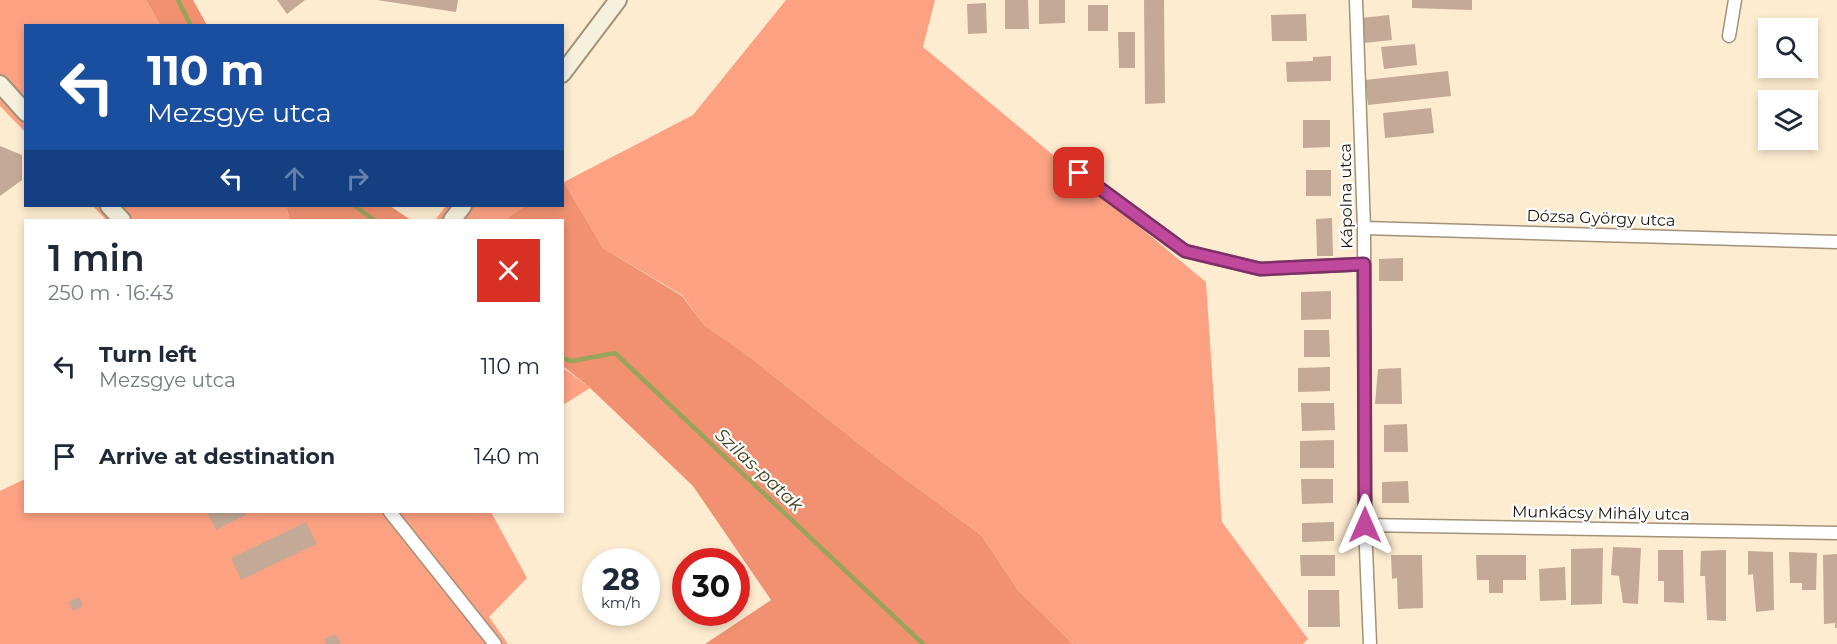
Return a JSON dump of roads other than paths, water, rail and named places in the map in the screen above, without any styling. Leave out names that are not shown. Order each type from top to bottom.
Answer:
[{"type":"main road","points":[[564,71],[618,0]]},
{"type":"main road","points":[[0,84],[24,111]]},
{"type":"main road","points":[[110,207],[121,219]]},
{"type":"main road","points":[[453,219],[462,207]]},
{"type":"street","name":"Kápolna utca","points":[[1356,0],[1364,228],[1365,525],[1370,644]]},
{"type":"street","points":[[1729,36],[1735,0]]},
{"type":"street","points":[[1079,173],[1185,251],[1260,269],[1364,264]]},
{"type":"street","name":"Dózsa György utca","points":[[1364,228],[1837,242]]},
{"type":"street","points":[[391,513],[495,644]]},
{"type":"street","name":"Munkácsy Mihály utca","points":[[1365,525],[1837,533]]},
{"type":"waterway","name":"Szilas-patak","points":[[178,0],[190,24]]},
{"type":"waterway","name":"Szilas-patak","points":[[356,207],[373,219]]},
{"type":"waterway","name":"Szilas-patak","points":[[564,359],[572,361],[615,353],[923,644]]}]
